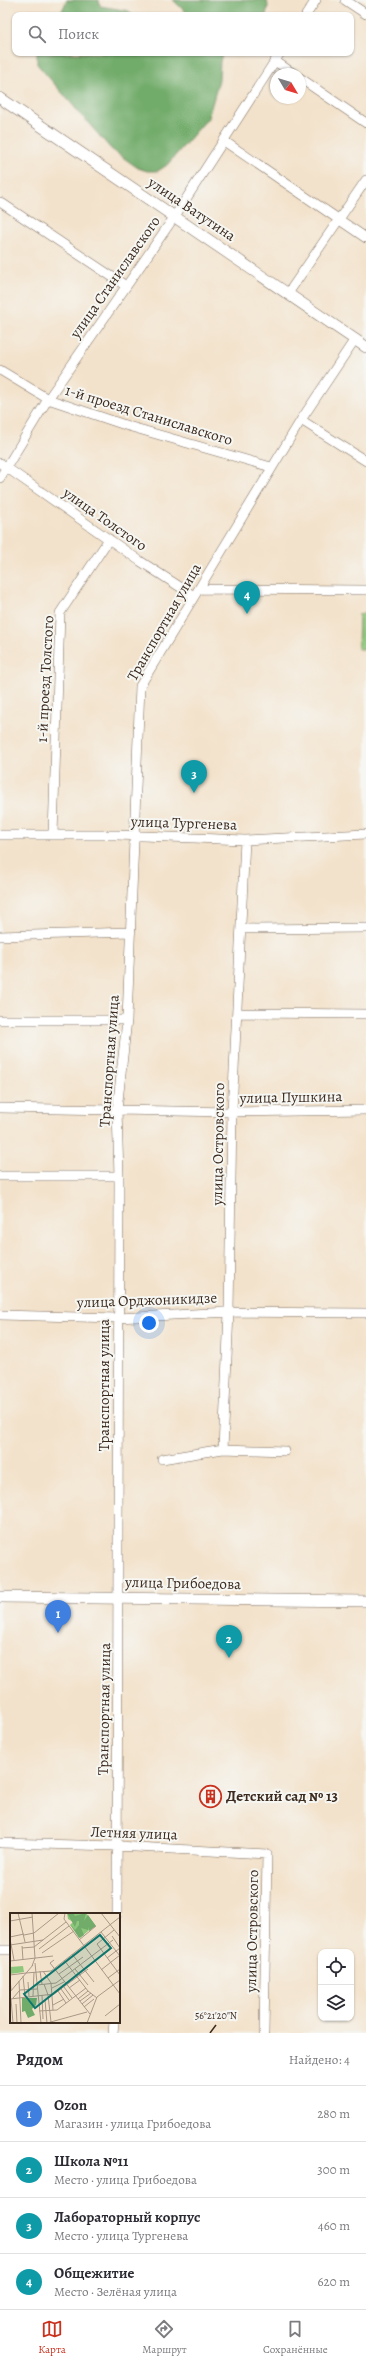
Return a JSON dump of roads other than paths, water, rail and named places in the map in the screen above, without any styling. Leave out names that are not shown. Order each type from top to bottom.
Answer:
[{"type":"street","points":[[308,12],[316,0]]},
{"type":"street","points":[[345,0],[366,14]]},
{"type":"street","name":"улица Станиславского","points":[[0,478],[3,465],[175,216],[278,56]]},
{"type":"street","points":[[275,61],[285,68]]},
{"type":"street","points":[[306,82],[366,123]]},
{"type":"street","name":"улица Ватутина","points":[[0,98],[288,292],[366,347]]},
{"type":"street","points":[[224,141],[366,238]]},
{"type":"street","points":[[288,292],[366,180]]},
{"type":"street","points":[[0,202],[126,286]]},
{"type":"street","name":"Транспортная улица","points":[[116,1913],[119,1597],[119,1176],[117,1110],[127,1020],[140,686],[271,467],[355,339]]},
{"type":"street","name":"1-й проезд Станиславского","points":[[0,370],[48,399],[128,426],[271,467]]},
{"type":"street","points":[[301,420],[366,461]]},
{"type":"street","name":"улица Толстого","points":[[3,465],[109,539],[197,592]]},
{"type":"street","name":"1-й проезд Толстого","points":[[53,835],[60,613],[109,539]]},
{"type":"street","points":[[197,592],[366,590]]},
{"type":"street","name":"улица Тургенева","points":[[0,835],[135,835],[246,840],[366,834]]},
{"type":"street","name":"улица Островского","points":[[223,1449],[229,1312],[232,1112],[246,840]]},
{"type":"street","points":[[241,929],[366,928]]},
{"type":"street","points":[[0,936],[131,932]]},
{"type":"street","points":[[238,1013],[366,1014]]},
{"type":"street","points":[[0,1020],[127,1020]]},
{"type":"street","name":"улица Пушкина","points":[[0,1108],[232,1112],[366,1110]]},
{"type":"street","points":[[0,1176],[119,1176]]},
{"type":"street","name":"улица Орджоникидзе","points":[[0,1315],[118,1318],[229,1312],[366,1313]]},
{"type":"street","points":[[162,1459],[223,1449],[285,1451]]},
{"type":"street","name":"улица Грибоедова","points":[[0,1597],[119,1597],[366,1602]]},
{"type":"street","name":"Летняя улица","points":[[0,1843],[117,1846],[267,1854]]},
{"type":"street","name":"улица Островского","points":[[264,2033],[267,1854]]},
{"type":"street","points":[[113,2033],[114,2023]]},
{"type":"place","name":"Общежитие","points":[[247,614]]},
{"type":"place","name":"Лабораторный корпус","points":[[194,793]]},
{"type":"place","name":"Ozon","points":[[58,1633]]},
{"type":"place","name":"Школа №11","points":[[229,1658]]},
{"type":"place","name":"Детский сад № 13","points":[[211,1796]]}]
